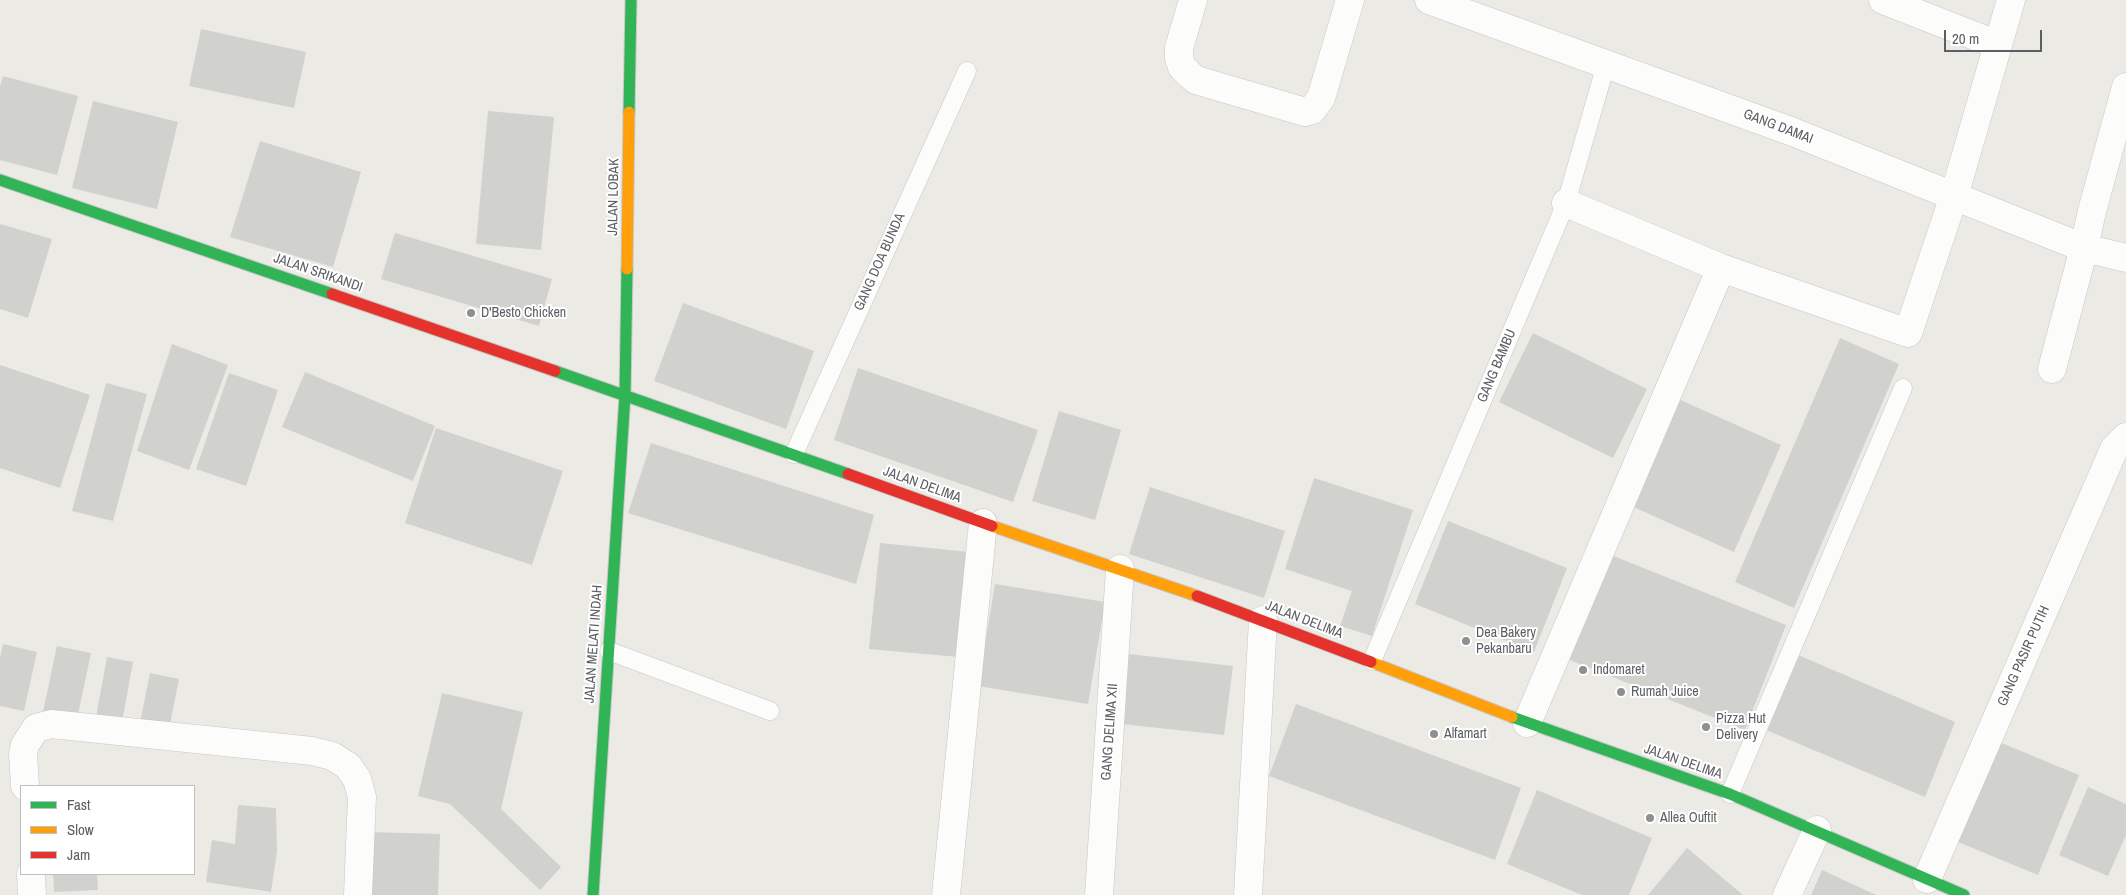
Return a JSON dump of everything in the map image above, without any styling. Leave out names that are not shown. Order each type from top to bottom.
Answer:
[{"type":"main road","name":"JALAN LOBAK","points":[[625,395],[631,0]]},
{"type":"main road","name":"JALAN SRIKANDI","points":[[0,180],[625,395]]},
{"type":"main road","name":"JALAN DELIMA","points":[[625,395],[983,523],[1263,620],[1527,723],[1730,794],[1964,895]]},
{"type":"main road","name":"JALAN MELATI INDAH","points":[[593,895],[625,395]]},
{"type":"street","points":[[1193,0],[1179,48],[1179,58],[1182,67],[1190,75],[1196,80],[1306,112],[1312,110],[1321,98],[1350,0]]},
{"type":"street","name":"GANG DAMAI","points":[[1429,0],[1794,132],[2084,248],[2126,258]]},
{"type":"street","points":[[1883,0],[1998,45]]},
{"type":"street","points":[[1566,203],[1721,268],[1908,333],[1954,196],[2011,0]]},
{"type":"street","points":[[2052,369],[2126,87]]},
{"type":"street","points":[[1527,723],[1721,268]]},
{"type":"street","name":"GANG PASIR PUTIH","points":[[1926,878],[2114,449],[2126,437]]},
{"type":"street","points":[[946,895],[983,523]]},
{"type":"street","name":"GANG DELIMA XII","points":[[1099,895],[1120,569]]},
{"type":"street","points":[[1248,895],[1263,620]]},
{"type":"street","points":[[25,785],[23,754],[25,744],[36,728],[51,724],[312,752],[332,756],[348,766],[358,779],[362,797],[358,895]]},
{"type":"street","points":[[1787,895],[1817,830]]},
{"type":"street","points":[[30,875],[32,895]]},
{"type":"lane","name":"GANG BAMBU","points":[[1372,661],[1566,203],[1606,64]]},
{"type":"lane","name":"GANG DOA BUNDA","points":[[794,454],[967,70]]},
{"type":"lane","points":[[1730,794],[1903,388]]},
{"type":"lane","points":[[609,651],[770,711]]},
{"type":"building","points":[[201,29],[306,52],[294,108],[189,86]]},
{"type":"building","points":[[3,76],[78,96],[57,175],[0,160],[0,87]]},
{"type":"building","points":[[93,101],[178,122],[157,209],[72,188]]},
{"type":"building","points":[[488,111],[554,117],[541,250],[476,244]]},
{"type":"building","points":[[260,141],[361,172],[333,267],[230,237]]},
{"type":"building","points":[[0,224],[52,239],[28,318],[0,309]]},
{"type":"building","points":[[395,233],[552,279],[539,326],[381,279]]},
{"type":"building","points":[[683,303],[814,351],[786,429],[654,381]]},
{"type":"building","points":[[1533,333],[1647,389],[1613,458],[1499,402]]},
{"type":"building","points":[[1840,338],[1899,364],[1794,608],[1735,582]]},
{"type":"building","points":[[172,344],[228,365],[189,470],[137,451]]},
{"type":"building","points":[[0,365],[90,395],[60,488],[0,468]]},
{"type":"building","points":[[858,368],[1038,430],[1013,502],[834,440]]},
{"type":"building","points":[[305,372],[435,426],[413,481],[282,427]]},
{"type":"building","points":[[229,373],[278,390],[246,486],[196,469]]},
{"type":"building","points":[[106,383],[147,394],[113,521],[72,511]]},
{"type":"building","points":[[1676,398],[1781,445],[1734,552],[1629,505]]},
{"type":"building","points":[[1059,411],[1121,430],[1095,520],[1032,501]]},
{"type":"building","points":[[436,428],[563,471],[532,565],[405,523]]},
{"type":"building","points":[[651,443],[874,515],[856,584],[628,513]]},
{"type":"building","points":[[1314,478],[1413,510],[1372,636],[1340,626],[1352,591],[1285,569]]},
{"type":"building","points":[[1150,487],[1285,531],[1264,598],[1129,554]]},
{"type":"building","points":[[1448,521],[1567,568],[1534,652],[1415,604]]},
{"type":"building","points":[[880,543],[969,552],[959,657],[869,649]]},
{"type":"building","points":[[1606,553],[1786,625],[1745,730],[1565,658]]},
{"type":"building","points":[[995,584],[1105,602],[1088,704],[978,686]]},
{"type":"building","points":[[3,644],[37,652],[24,711],[0,706],[0,658]]},
{"type":"building","points":[[57,646],[91,653],[77,719],[43,712]]},
{"type":"building","points":[[1129,654],[1233,666],[1224,735],[1122,724]]},
{"type":"building","points":[[1798,655],[1955,722],[1925,797],[1766,730]]},
{"type":"building","points":[[107,657],[133,662],[122,722],[96,717]]},
{"type":"building","points":[[150,673],[179,679],[168,734],[139,728]]},
{"type":"building","points":[[442,693],[523,712],[501,809],[561,867],[540,890],[450,804],[418,796]]},
{"type":"building","points":[[1296,704],[1521,788],[1495,860],[1269,776]]},
{"type":"building","points":[[1999,742],[2079,775],[2038,875],[1958,842]]},
{"type":"building","points":[[2088,787],[2126,804],[2126,835],[2108,876],[2059,855]]},
{"type":"building","points":[[1537,790],[1652,838],[1629,895],[1582,895],[1507,864]]},
{"type":"building","points":[[238,805],[276,808],[277,851],[271,892],[206,882],[212,840],[235,844]]},
{"type":"building","points":[[367,832],[440,834],[438,895],[365,895]]},
{"type":"building","points":[[1687,848],[1743,895],[1648,895]]},
{"type":"building","points":[[1822,870],[1876,895],[1811,895]]},
{"type":"building","points":[[53,875],[97,875],[98,890],[54,892]]},
{"type":"traffic: fast","points":[[629,112],[631,0]]},
{"type":"traffic: fast","points":[[0,180],[332,294]]},
{"type":"traffic: fast","points":[[593,895],[625,395],[627,269]]},
{"type":"traffic: fast","points":[[555,371],[848,474]]},
{"type":"traffic: fast","points":[[1512,717],[1730,794],[1964,895]]},
{"type":"traffic: slow","points":[[627,269],[629,112]]},
{"type":"traffic: slow","points":[[992,526],[1197,596]]},
{"type":"traffic: slow","points":[[1371,662],[1512,717]]},
{"type":"traffic: jam","points":[[332,294],[555,371]]},
{"type":"traffic: jam","points":[[848,474],[992,526]]},
{"type":"traffic: jam","points":[[1197,596],[1371,662]]},
{"type":"place","name":"D'Besto Chicken","points":[[471,313]]},
{"type":"place","name":"Dea Bakery Pekanbaru","points":[[1466,641]]},
{"type":"place","name":"Indomaret","points":[[1583,670]]},
{"type":"place","name":"Rumah Juice","points":[[1621,692]]},
{"type":"place","name":"Pizza Hut Delivery","points":[[1706,727]]},
{"type":"place","name":"Alfamart","points":[[1434,734]]},
{"type":"place","name":"Allea Ouftit","points":[[1650,818]]}]
